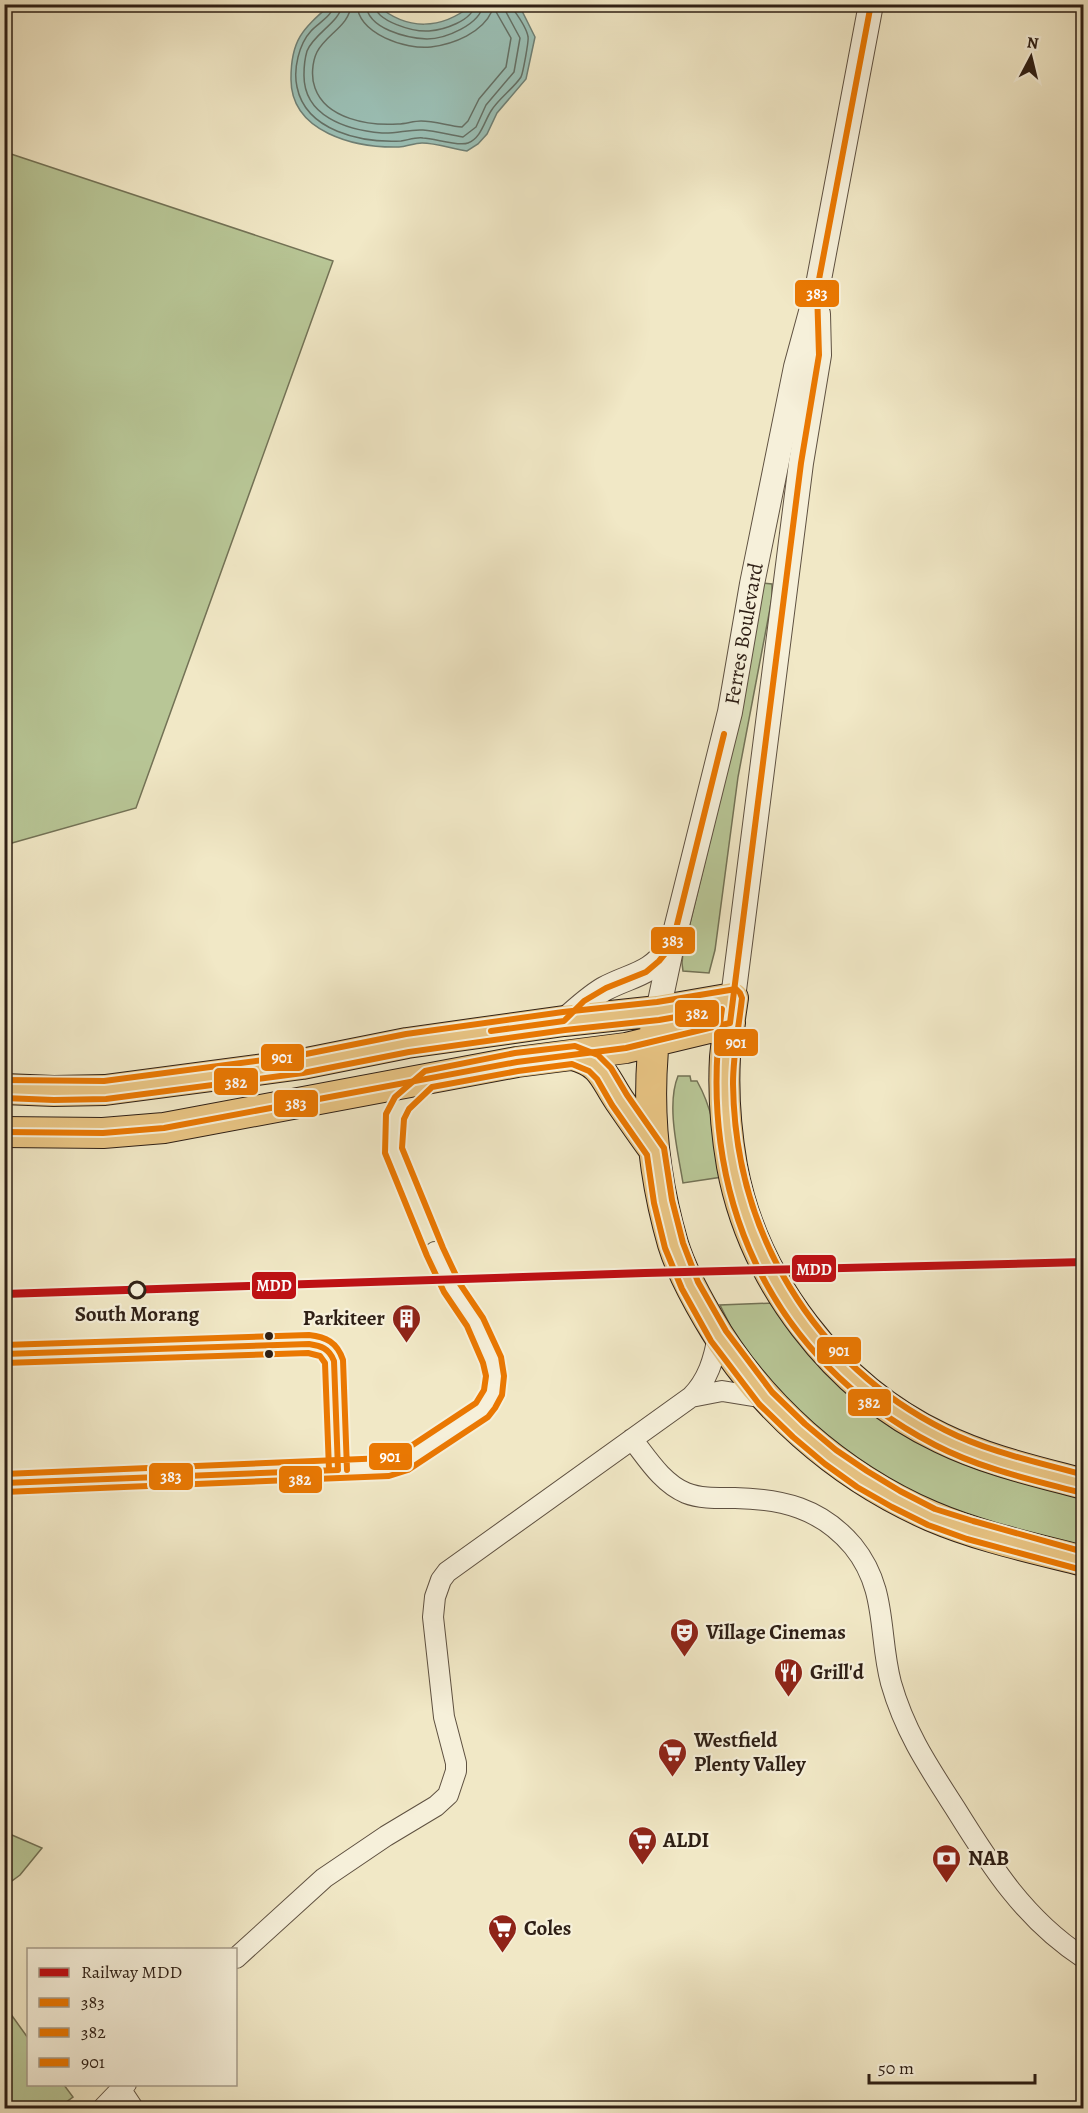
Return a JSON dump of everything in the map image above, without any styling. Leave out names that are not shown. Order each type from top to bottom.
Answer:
[{"type":"main road","points":[[658,1011],[653,1043],[650,1106],[663,1202],[674,1246],[698,1302],[718,1336],[765,1398],[798,1431],[831,1457],[896,1500],[932,1517],[970,1530],[1083,1561]]},
{"type":"main road","points":[[4,1089],[105,1090],[302,1064],[407,1043],[564,1021],[658,1011],[731,1011]]},
{"type":"main road","points":[[4,1132],[103,1133],[164,1128],[517,1062],[653,1043],[731,1011]]},
{"type":"main road","points":[[731,1011],[725,1070],[727,1127],[733,1166],[743,1210],[754,1240],[793,1311],[825,1350],[875,1397],[906,1419],[940,1438],[978,1454],[1083,1484]]},
{"type":"main road","points":[[573,1055],[594,1064],[604,1074],[619,1100],[656,1152]]},
{"type":"street","name":"Ferres Boulevard","points":[[658,1011],[672,945],[730,712],[752,584],[795,367],[817,290],[871,4]]},
{"type":"street","name":"Ferres Boulevard","points":[[731,1011],[801,463],[819,356],[817,290]]},
{"type":"street","points":[[564,1021],[584,1001],[606,988],[652,968],[672,945]]},
{"type":"street","points":[[338,1470],[388,1467],[403,1462],[482,1410],[493,1393],[493,1368],[484,1340],[452,1288],[435,1252]]},
{"type":"street","points":[[237,1957],[324,1878],[386,1836],[436,1806],[448,1795],[456,1771],[456,1762],[444,1717],[433,1617],[435,1597],[441,1580],[452,1567],[691,1397],[701,1385],[708,1371],[714,1357],[718,1336]]},
{"type":"street","points":[[691,1397],[722,1391],[765,1398]]},
{"type":"street","points":[[632,1439],[662,1476],[686,1493],[704,1497],[761,1499],[785,1503],[820,1518],[837,1530],[854,1547],[869,1572],[879,1600],[887,1664],[912,1740],[1005,1885],[1026,1910],[1083,1958]]},
{"type":"street","points":[[103,2109],[123,2088],[133,2109]]},
{"type":"green space","points":[[5,152],[333,261],[136,808],[5,845]]},
{"type":"green space","points":[[762,583],[772,584],[772,598],[738,777],[715,950],[709,973],[683,971],[683,952],[733,746]]},
{"type":"green space","points":[[678,1076],[690,1076],[691,1081],[697,1081],[703,1092],[714,1128],[722,1177],[683,1183],[673,1114]]},
{"type":"green space","points":[[774,1303],[808,1349],[1064,1492],[1083,1500],[1083,1549],[992,1525],[915,1495],[851,1457],[780,1394],[736,1337],[720,1305]]},
{"type":"green space","points":[[5,1832],[42,1848],[20,1875],[5,1886]]},
{"type":"green space","points":[[5,2006],[27,2037],[27,2086],[65,2086],[73,2097],[58,2108],[5,2108]]},
{"type":"water","points":[[331,4],[377,5],[400,19],[424,24],[448,19],[472,5],[517,5],[535,37],[526,79],[497,113],[487,134],[467,151],[427,143],[382,147],[328,134],[301,112],[294,97],[291,78],[293,54],[300,36]]},
{"type":"rail line","name":"MDD","points":[[4,1294],[645,1273],[1084,1262]]},
{"type":"transit line","name":"383","points":[[4,1132],[103,1133],[164,1128],[517,1062],[626,1048],[730,1023],[801,463],[819,355],[817,290],[871,4]]},
{"type":"transit line","name":"383","points":[[491,1031],[564,1021],[584,1001],[606,988],[646,972],[672,945],[724,734]]},
{"type":"transit line","name":"901","points":[[4,1080],[104,1081],[301,1055],[406,1034],[563,1012],[657,1002],[736,989],[742,998],[733,1084],[737,1139],[748,1191],[766,1241],[790,1287],[820,1330],[856,1368],[898,1402],[945,1430],[995,1450],[1084,1475]]},
{"type":"transit line","name":"382","points":[[4,1098],[106,1099],[303,1073],[409,1052],[565,1030],[659,1020],[722,1009],[717,1077],[720,1143],[733,1205],[756,1263],[787,1317],[827,1366],[877,1409],[935,1445],[970,1461],[1082,1493]]},
{"type":"transit line","name":"901","points":[[4,1474],[386,1458],[399,1454],[476,1403],[484,1390],[486,1376],[483,1363],[467,1326],[444,1292],[427,1256],[385,1153],[386,1114],[395,1097],[425,1071],[515,1053],[575,1046],[598,1055],[611,1068],[664,1148],[672,1200],[683,1243],[698,1282],[726,1331],[772,1392],[836,1450],[900,1491],[935,1509],[1084,1552]]},
{"type":"transit line","name":"382","points":[[4,1492],[389,1476],[408,1470],[488,1417],[502,1395],[504,1376],[501,1357],[483,1318],[460,1284],[402,1148],[404,1119],[409,1109],[432,1087],[518,1071],[572,1064],[589,1071],[597,1079],[647,1155],[654,1203],[665,1248],[682,1289],[711,1341],[759,1404],[825,1464],[857,1487],[892,1507],[928,1525],[967,1539],[1082,1570]]},
{"type":"transit line","name":"901","points":[[4,1345],[309,1335],[321,1337],[338,1349],[343,1360],[347,1470]]},
{"type":"transit line","name":"383","points":[[4,1354],[309,1344],[321,1347],[330,1353],[334,1361],[338,1470]]},
{"type":"transit line","name":"382","points":[[4,1363],[308,1353],[320,1356],[325,1363],[329,1470]]},
{"type":"transit line","name":"383","points":[[4,1483],[338,1470]]},
{"type":"place","name":"South Morang","points":[[137,1290]]},
{"type":"place","name":"Parkiteer","points":[[406,1344]]},
{"type":"place","name":"Village Cinemas","points":[[685,1658]]},
{"type":"place","name":"Grill'd","points":[[789,1698]]},
{"type":"place","name":"Westfield Plenty Valley","points":[[673,1778]]},
{"type":"place","name":"ALDI","points":[[642,1866]]},
{"type":"place","name":"NAB","points":[[947,1884]]},
{"type":"place","name":"Coles","points":[[503,1954]]}]
